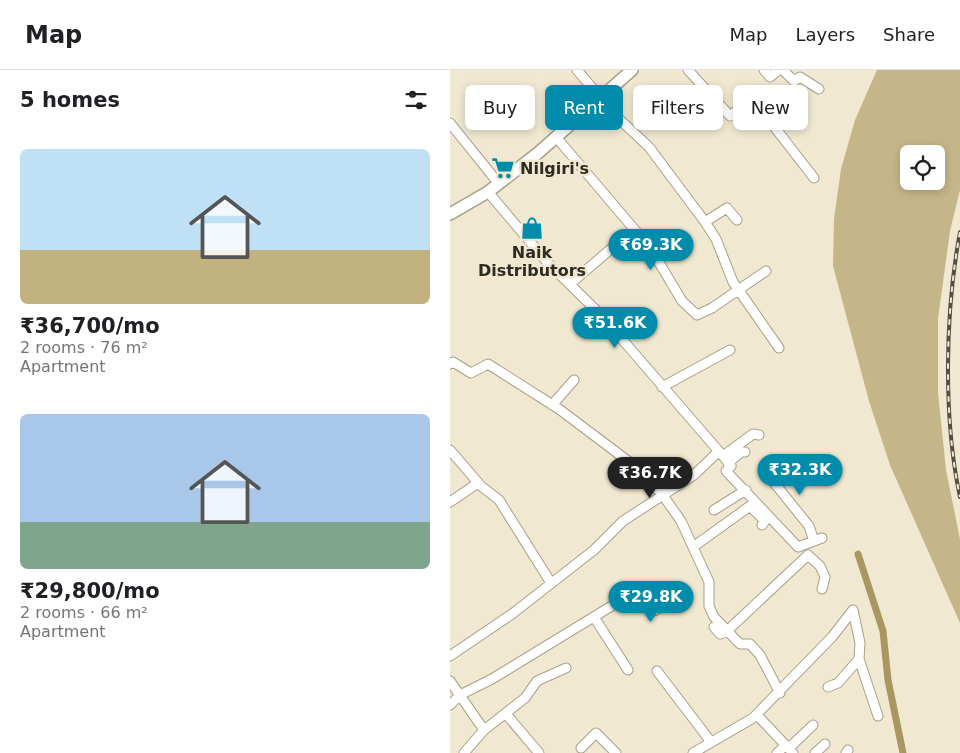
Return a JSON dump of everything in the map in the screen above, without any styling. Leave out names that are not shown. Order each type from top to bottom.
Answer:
[{"type":"main road","points":[[614,85],[632,70]]},
{"type":"main road","points":[[450,214],[499,184],[564,130]]},
{"type":"street","points":[[577,70],[590,85]]},
{"type":"street","points":[[688,70],[730,116],[752,98],[814,178]]},
{"type":"street","points":[[764,70],[770,78],[781,70],[794,81],[800,77],[819,89]]},
{"type":"street","points":[[623,120],[649,147],[705,222],[716,240],[738,290],[779,348]]},
{"type":"street","points":[[450,123],[499,184]]},
{"type":"street","points":[[556,137],[651,249],[682,301],[697,315],[766,271]]},
{"type":"street","points":[[488,192],[548,263],[601,315],[731,466],[726,471],[746,490],[765,521],[762,525]]},
{"type":"street","points":[[705,222],[727,208],[737,220]]},
{"type":"street","points":[[570,284],[634,229]]},
{"type":"street","points":[[662,387],[730,350]]},
{"type":"street","points":[[450,364],[454,362],[471,373],[488,364],[552,404],[632,464],[662,494],[680,521],[709,582],[709,606],[724,633]]},
{"type":"street","points":[[552,404],[574,380]]},
{"type":"street","points":[[450,656],[551,583],[594,550],[623,522],[662,494],[723,457],[753,434],[759,435]]},
{"type":"street","points":[[723,457],[748,450],[745,440]]},
{"type":"street","points":[[450,450],[478,483],[499,500],[551,583]]},
{"type":"street","points":[[719,644],[717,637],[724,633],[808,555],[814,541],[809,526],[772,480]]},
{"type":"street","points":[[450,502],[478,483]]},
{"type":"street","points":[[714,510],[746,490]]},
{"type":"street","points":[[693,547],[753,503]]},
{"type":"street","points":[[753,503],[798,547],[814,541]]},
{"type":"street","points":[[808,555],[820,566],[825,577],[822,589]]},
{"type":"street","points":[[450,705],[460,695],[492,679],[628,596],[640,595],[651,611],[669,602]]},
{"type":"street","points":[[657,671],[701,750],[757,715],[832,637],[853,610],[860,643],[859,659],[878,716]]},
{"type":"street","points":[[594,617],[628,670]]},
{"type":"street","points":[[714,627],[740,644],[750,644],[760,655],[780,693]]},
{"type":"street","points":[[828,687],[838,683],[859,659]]},
{"type":"street","points":[[464,753],[484,730],[525,698],[537,681],[566,668]]},
{"type":"street","points":[[450,681],[484,730]]},
{"type":"street","points":[[506,714],[539,753]]},
{"type":"street","points":[[757,715],[789,749]]},
{"type":"street","points":[[777,753],[789,749],[813,725]]},
{"type":"street","points":[[581,748],[596,733],[616,753]]},
{"type":"street","points":[[815,753],[825,744]]},
{"type":"shaded area","points":[[877,70],[960,70],[960,190],[950,231],[938,319],[938,392],[946,470],[960,539],[960,623],[890,465],[869,401],[833,266],[834,219],[841,169],[855,120]]},
{"type":"waterway","points":[[858,554],[883,631],[888,680],[903,753]]},
{"type":"railway","points":[[960,232],[951,296],[948,365],[951,434],[960,497]]},
{"type":"place","name":"Nilgiri's","points":[[503,168]]},
{"type":"place","name":"Naik Distributors","points":[[532,228]]}]
